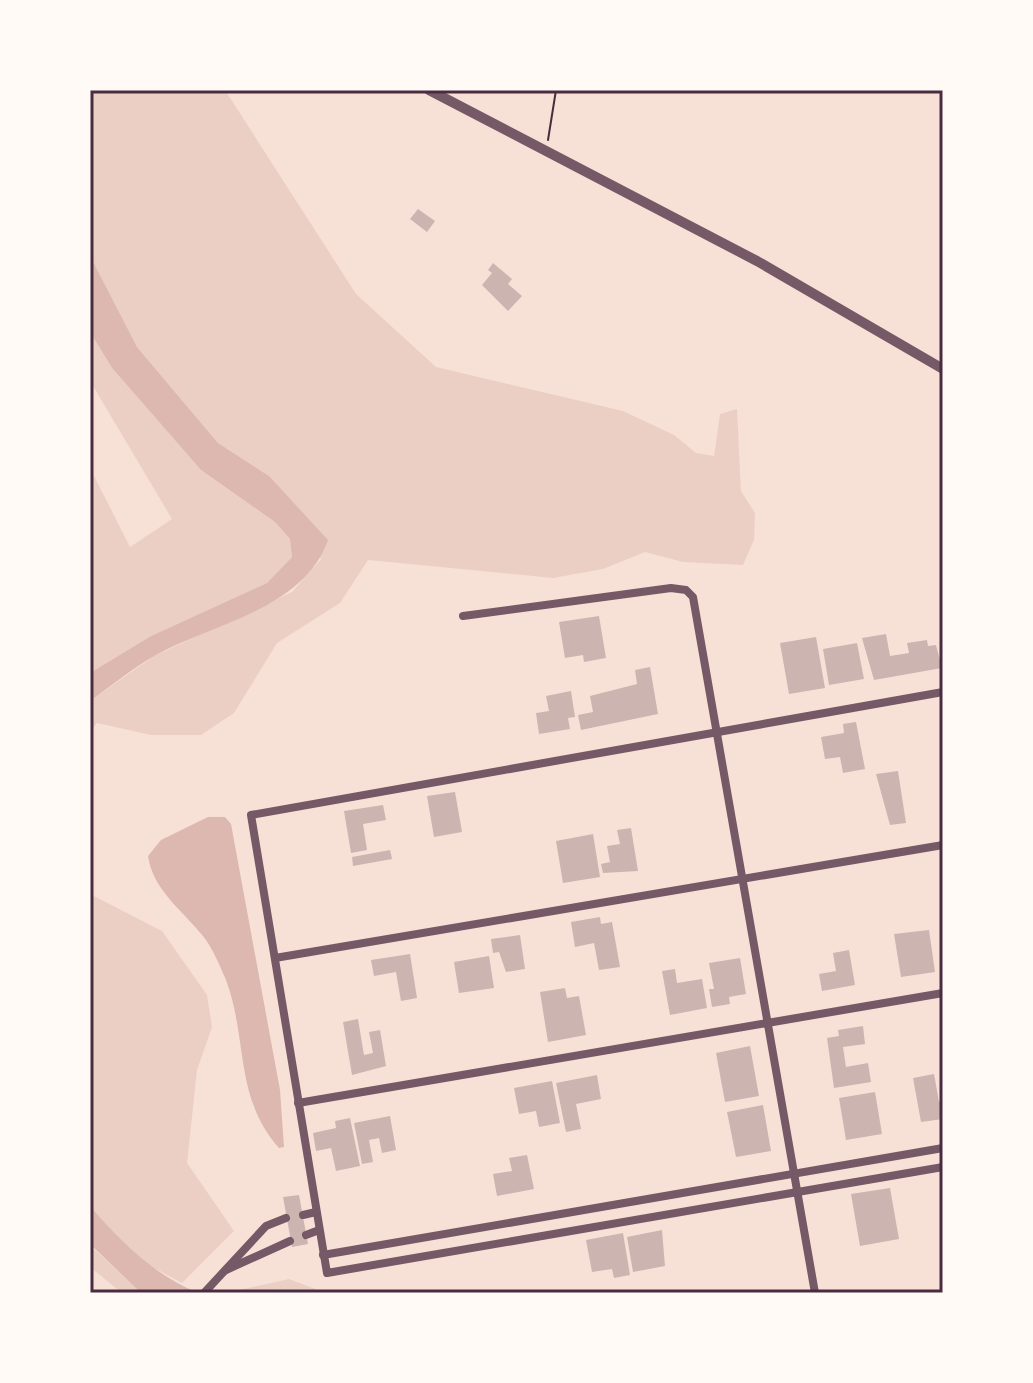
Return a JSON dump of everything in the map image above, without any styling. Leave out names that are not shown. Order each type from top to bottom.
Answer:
[{"type":"street","points":[[429,90],[757,261],[943,369]]},
{"type":"street","points":[[463,616],[671,588],[686,590],[693,597],[815,1293]]},
{"type":"street","points":[[943,692],[251,815],[327,1273],[943,1167]]},
{"type":"street","points":[[275,958],[943,845]]},
{"type":"street","points":[[298,1103],[943,993]]},
{"type":"street","points":[[323,1255],[943,1148]]},
{"type":"street","points":[[303,1215],[316,1212]]},
{"type":"street","points":[[204,1293],[266,1226],[286,1218]]},
{"type":"street","points":[[520,1220],[523,1239]]},
{"type":"street","points":[[306,1235],[319,1230]]},
{"type":"street","points":[[222,1274],[290,1241]]},
{"type":"path","points":[[546,149],[556,90]]},
{"type":"shaded area","points":[[90,90],[225,90],[356,294],[436,367],[623,411],[674,435],[696,453],[714,456],[720,414],[737,409],[741,491],[755,513],[754,540],[743,565],[683,562],[645,552],[603,569],[553,578],[368,560],[340,603],[277,643],[234,713],[201,735],[151,735],[97,723],[90,732],[90,701],[154,656],[292,592],[321,559],[269,476],[218,443],[137,347],[93,266],[90,256]]},
{"type":"shaded area","points":[[90,256],[137,347],[218,443],[269,476],[328,540],[316,563],[299,583],[278,598],[156,655],[90,701],[90,673],[151,636],[267,583],[292,557],[290,539],[275,522],[201,470],[112,368],[90,332]]},
{"type":"shaded area","points":[[90,332],[112,368],[201,470],[275,522],[290,539],[292,557],[267,583],[151,636],[90,673],[90,468],[130,547],[172,519],[90,381]]},
{"type":"shaded area","points":[[208,817],[225,817],[231,824],[280,1090],[284,1147],[279,1148],[255,1109],[226,980],[203,936],[162,889],[148,856],[161,840]]},
{"type":"shaded area","points":[[90,894],[162,931],[207,995],[212,1027],[197,1070],[187,1163],[234,1231],[182,1283],[147,1264],[119,1240],[90,1206]]},
{"type":"shaded area","points":[[90,1206],[139,1256],[168,1277],[199,1293],[141,1293],[90,1244]]},
{"type":"shaded area","points":[[90,1244],[141,1293],[122,1293],[90,1267]]},
{"type":"shaded area","points":[[289,1279],[326,1293],[229,1293],[230,1292]]},
{"type":"building","points":[[418,209],[435,221],[427,232],[410,219]]},
{"type":"building","points":[[493,263],[512,279],[508,284],[522,296],[508,311],[482,285],[492,273],[488,270]]},
{"type":"building","points":[[599,616],[606,658],[584,662],[583,655],[565,658],[559,622]]},
{"type":"building","points":[[886,634],[890,656],[909,653],[907,643],[927,640],[928,646],[936,645],[942,668],[874,680],[862,638]]},
{"type":"building","points":[[816,637],[825,688],[789,694],[780,643]]},
{"type":"building","points":[[857,643],[864,679],[829,685],[823,649]]},
{"type":"building","points":[[650,667],[658,714],[581,730],[578,715],[593,712],[590,696],[637,684],[635,670]]},
{"type":"building","points":[[571,691],[575,717],[568,718],[570,729],[539,734],[536,713],[549,711],[546,696]]},
{"type":"building","points":[[856,722],[865,769],[843,773],[840,757],[825,759],[821,737],[844,733],[843,724]]},
{"type":"building","points":[[898,771],[906,823],[890,825],[876,774]]},
{"type":"building","points":[[455,792],[462,832],[434,837],[427,796]]},
{"type":"building","points":[[383,805],[386,820],[363,824],[367,850],[351,853],[344,811]]},
{"type":"building","points":[[631,828],[638,871],[603,873],[601,864],[610,862],[607,846],[620,844],[617,830]]},
{"type":"building","points":[[593,834],[600,877],[563,883],[556,841]]},
{"type":"building","points":[[390,850],[392,859],[353,866],[352,857]]},
{"type":"building","points":[[600,917],[601,924],[612,922],[620,967],[599,970],[594,943],[575,947],[571,922]]},
{"type":"building","points":[[929,930],[935,972],[901,977],[894,934]]},
{"type":"building","points":[[520,935],[525,969],[506,972],[499,952],[493,953],[491,939]]},
{"type":"building","points":[[849,950],[855,985],[822,991],[819,974],[836,971],[833,953]]},
{"type":"building","points":[[410,954],[417,998],[401,1001],[396,972],[374,976],[371,960]]},
{"type":"building","points":[[489,956],[494,988],[459,993],[454,962]]},
{"type":"building","points":[[740,958],[746,994],[729,997],[730,1004],[712,1007],[709,989],[714,989],[709,963]]},
{"type":"building","points":[[675,969],[677,983],[702,979],[707,1008],[670,1015],[662,971]]},
{"type":"building","points":[[565,988],[567,998],[579,996],[586,1035],[548,1042],[540,992]]},
{"type":"building","points":[[358,1019],[364,1055],[373,1053],[369,1032],[380,1030],[386,1066],[352,1075],[343,1022]]},
{"type":"building","points":[[863,1026],[865,1044],[843,1047],[846,1067],[868,1063],[871,1082],[834,1088],[827,1038],[839,1036],[838,1030]]},
{"type":"building","points":[[750,1046],[759,1096],[725,1102],[716,1053]]},
{"type":"building","points":[[934,1074],[939,1102],[943,1101],[943,1119],[921,1122],[913,1078]]},
{"type":"building","points":[[597,1075],[601,1099],[576,1104],[581,1129],[566,1132],[556,1083]]},
{"type":"building","points":[[552,1081],[560,1123],[539,1127],[536,1111],[519,1114],[514,1088]]},
{"type":"building","points":[[875,1092],[882,1134],[846,1140],[839,1098]]},
{"type":"building","points":[[763,1105],[771,1151],[736,1157],[727,1112]]},
{"type":"building","points":[[390,1116],[396,1150],[382,1153],[379,1138],[369,1140],[373,1162],[362,1164],[354,1123]]},
{"type":"building","points":[[350,1118],[360,1166],[336,1171],[331,1148],[316,1151],[313,1133],[336,1128],[335,1121]]},
{"type":"building","points":[[527,1155],[534,1189],[497,1196],[493,1174],[512,1171],[509,1158]]},
{"type":"building","points":[[890,1188],[899,1239],[860,1246],[851,1194]]},
{"type":"building","points":[[299,1195],[308,1244],[292,1247],[283,1197]]},
{"type":"building","points":[[662,1230],[665,1266],[633,1272],[627,1237]]},
{"type":"building","points":[[623,1233],[630,1275],[614,1278],[612,1269],[592,1272],[586,1240]]}]
